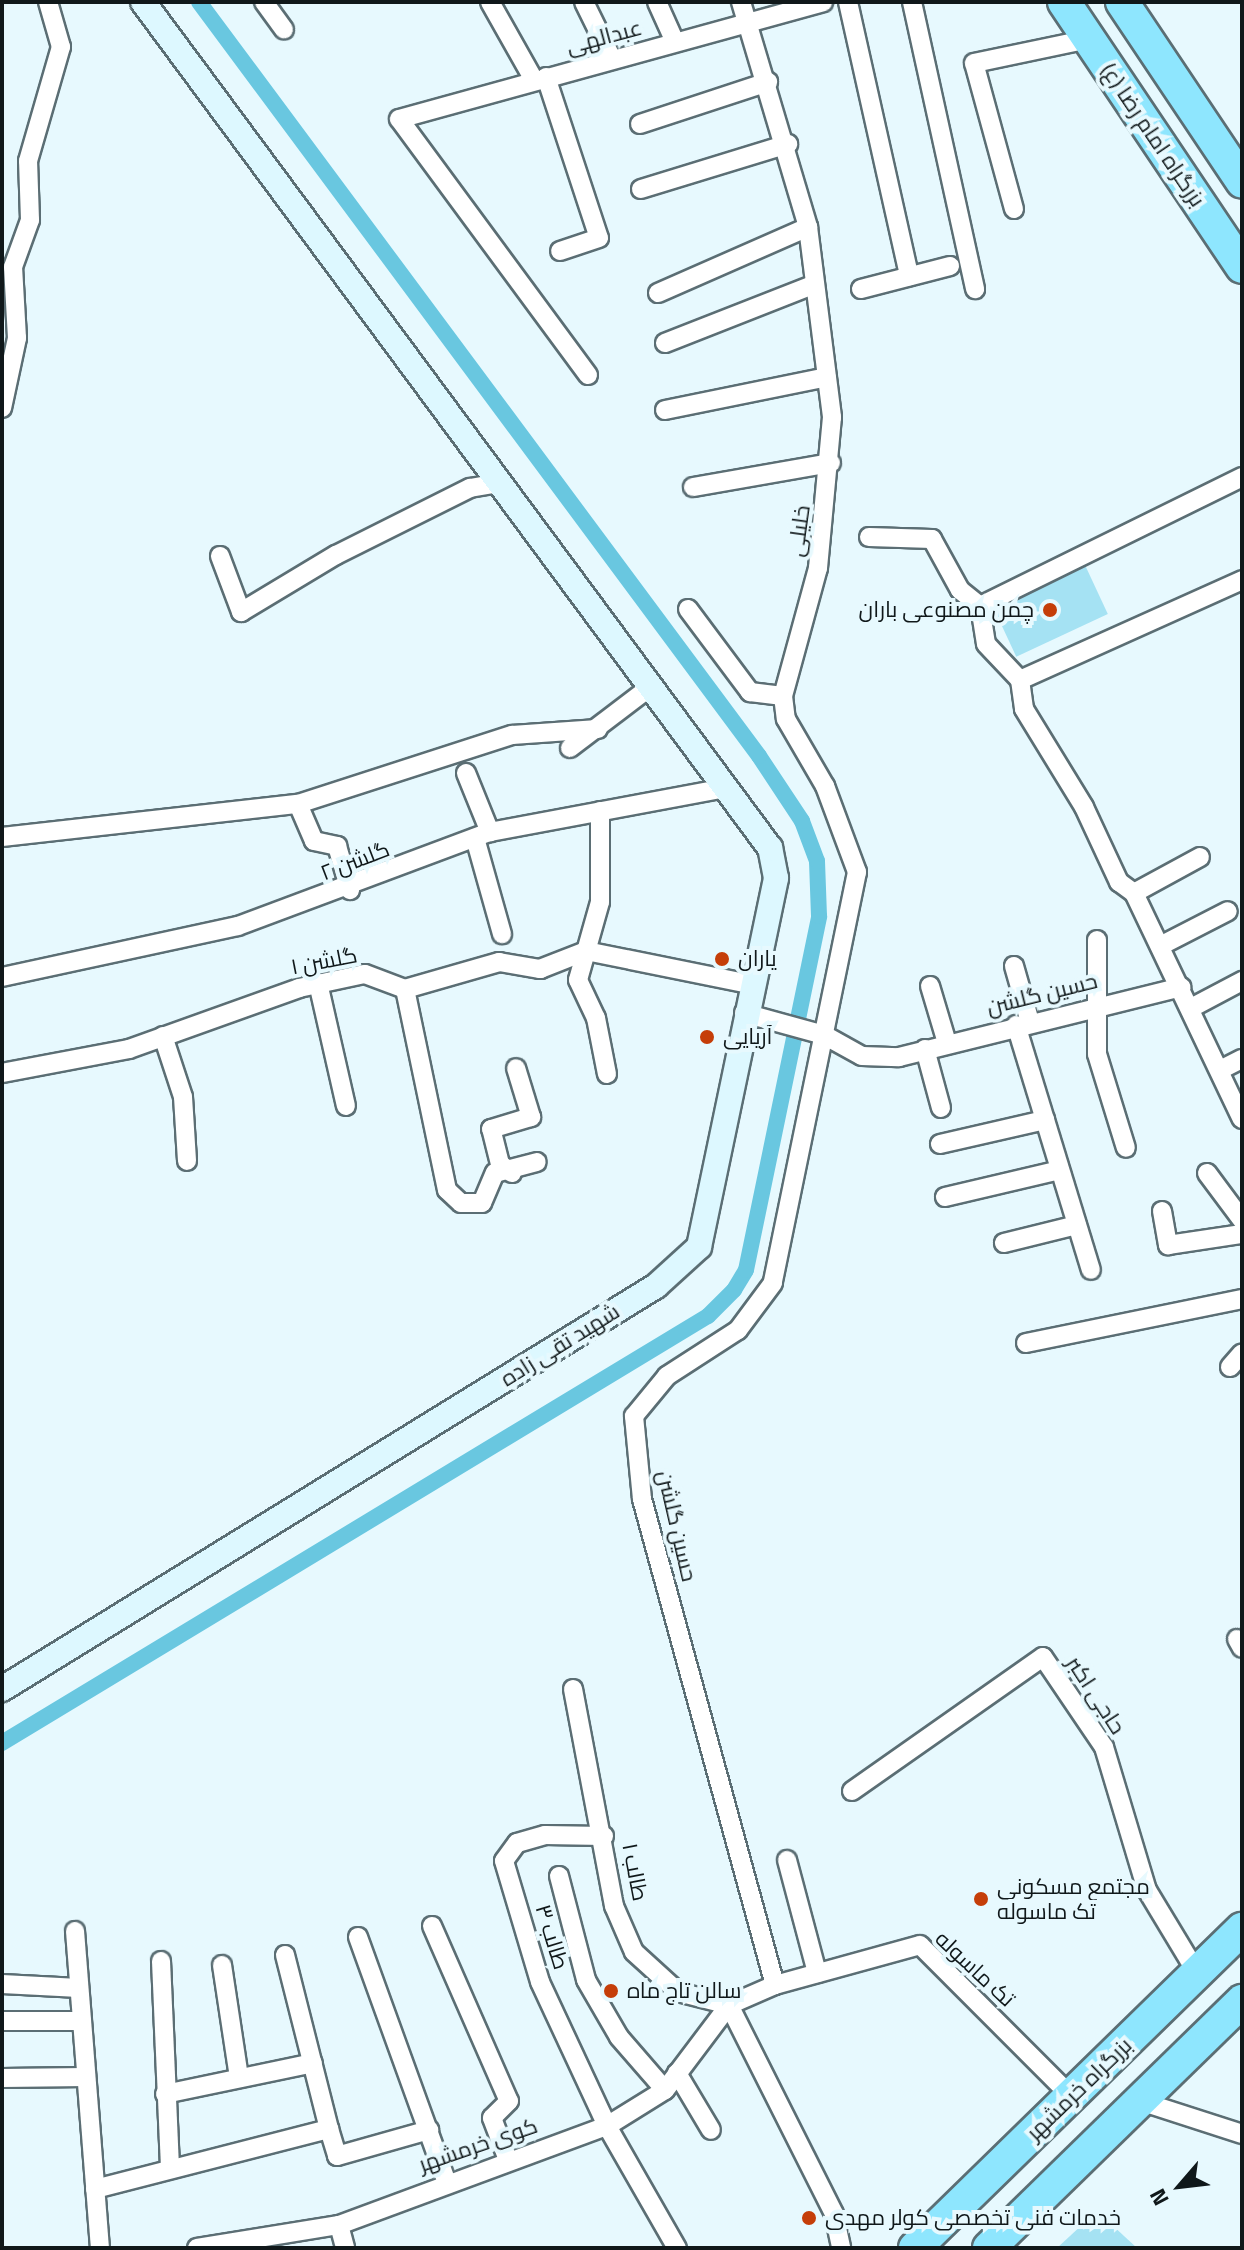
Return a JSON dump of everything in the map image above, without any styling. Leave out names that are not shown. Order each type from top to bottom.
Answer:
[{"type":"highway","name":"بزرگراه امام رضا (ع)","points":[[1064,2],[1242,267]]},
{"type":"highway","points":[[1122,2],[1242,181]]},
{"type":"highway","name":"بزرگراه خرمشهر","points":[[915,2248],[1242,1929]]},
{"type":"highway","points":[[989,2248],[1242,2001]]},
{"type":"main road","name":"شهید تقی زاده","points":[[2,1689],[656,1286],[699,1247],[749,984],[777,864],[650,687],[143,2]]},
{"type":"street","points":[[2,408],[17,338],[13,267],[30,220],[28,161],[61,47],[48,2]]},
{"type":"street","points":[[264,2],[284,30]]},
{"type":"street","points":[[584,2],[612,59]]},
{"type":"street","points":[[657,2],[675,42]]},
{"type":"street","name":"خلیلی","points":[[741,2],[788,144],[808,227],[827,377],[831,463],[818,568],[783,696]]},
{"type":"street","name":"عبدالهی","points":[[588,375],[399,119],[823,2]]},
{"type":"street","points":[[848,2],[909,276]]},
{"type":"street","points":[[912,2],[975,289]]},
{"type":"street","points":[[493,9],[540,79],[599,238],[560,251]]},
{"type":"street","points":[[1014,209],[974,63],[1089,39]]},
{"type":"street","points":[[640,124],[768,82]]},
{"type":"street","points":[[641,189],[788,144]]},
{"type":"street","points":[[658,293],[808,227]]},
{"type":"street","points":[[861,289],[950,266]]},
{"type":"street","points":[[665,343],[813,285]]},
{"type":"street","points":[[665,410],[827,377]]},
{"type":"street","points":[[693,487],[831,463]]},
{"type":"street","points":[[980,606],[1242,477]]},
{"type":"street","points":[[220,556],[241,612],[336,555],[470,488],[497,483]]},
{"type":"street","points":[[869,537],[932,539],[960,590],[980,606],[986,644],[1020,680],[1024,709],[1040,740],[1084,807],[1119,882],[1134,893],[1222,1069],[1242,1119]]},
{"type":"street","points":[[1020,680],[1242,580]]},
{"type":"street","points":[[688,609],[750,692],[783,696],[786,719],[825,786],[857,872],[824,1035]]},
{"type":"street","points":[[570,748],[650,687]]},
{"type":"street","points":[[2,837],[298,804],[512,735],[598,729]]},
{"type":"street","points":[[466,773],[502,934]]},
{"type":"street","name":"گلشن ۲","points":[[2,977],[187,940],[350,890],[482,835],[724,788]]},
{"type":"street","points":[[298,804],[314,841],[337,846],[350,890]]},
{"type":"street","points":[[600,811],[600,902],[578,980],[596,1018],[607,1074]]},
{"type":"street","points":[[1134,893],[1200,857]]},
{"type":"street","points":[[1160,946],[1228,911]]},
{"type":"street","points":[[1097,940],[1097,1054],[1126,1148]]},
{"type":"street","points":[[537,1162],[512,1173],[495,1173],[482,1203],[461,1203],[447,1190],[405,989],[499,962],[540,969],[586,951],[749,984]]},
{"type":"street","points":[[1014,966],[1023,1023],[1045,1120],[1091,1270]]},
{"type":"street","name":"گلشن ۱","points":[[2,1073],[163,1036],[318,983],[365,974],[405,989]]},
{"type":"street","points":[[1191,1008],[1242,981]]},
{"type":"street","points":[[318,983],[346,1106]]},
{"type":"street","points":[[930,986],[947,1043]]},
{"type":"street","name":"حسین گلشن","points":[[744,1013],[824,1035],[862,1056],[925,1049],[1181,987]]},
{"type":"street","name":"حسین گلشن","points":[[775,1985],[642,1499],[634,1416],[667,1376],[738,1330],[773,1283],[824,1035]]},
{"type":"street","points":[[163,1036],[183,1097],[187,1161]]},
{"type":"street","points":[[925,1049],[941,1108]]},
{"type":"street","points":[[1222,1069],[1242,1059]]},
{"type":"street","points":[[512,1173],[500,1164],[491,1129],[531,1117],[516,1068]]},
{"type":"street","points":[[940,1144],[1045,1120]]},
{"type":"street","points":[[945,1197],[1060,1170]]},
{"type":"street","points":[[1207,1173],[1242,1220]]},
{"type":"street","points":[[1162,1211],[1168,1245],[1242,1234]]},
{"type":"street","points":[[1004,1243],[1077,1225]]},
{"type":"street","points":[[1026,1343],[1242,1299]]},
{"type":"street","name":"حاجی اکبر","points":[[852,1791],[1043,1657],[1104,1747],[1147,1890],[1197,1973]]},
{"type":"street","name":"طالب ۱","points":[[573,1689],[604,1836],[614,1906],[634,1952],[678,1992],[729,2005]]},
{"type":"street","name":"طالب ۳","points":[[604,1836],[545,1835],[517,1843],[504,1861],[540,1982],[607,2126]]},
{"type":"street","points":[[787,1860],[817,1973]]},
{"type":"street","points":[[559,1876],[586,1980],[619,2037],[665,2090]]},
{"type":"street","points":[[432,1926],[509,2101],[492,2118],[508,2160]]},
{"type":"street","points":[[75,1931],[100,2248]]},
{"type":"street","points":[[358,1937],[446,2180]]},
{"type":"street","name":"تک ماسوله","points":[[775,1985],[920,1945],[1071,2096]]},
{"type":"street","points":[[285,1955],[337,2156],[429,2130]]},
{"type":"street","points":[[161,1961],[170,2169]]},
{"type":"street","points":[[222,1965],[239,2078]]},
{"type":"street","points":[[2,1984],[79,1988]]},
{"type":"street","name":"کوی خرمشهر","points":[[197,2248],[339,2225],[446,2180],[607,2126],[665,2090],[729,2005],[775,1985]]},
{"type":"street","points":[[729,2005],[834,2214],[841,2248]]},
{"type":"street","points":[[2,2021],[82,2021]]},
{"type":"street","points":[[165,2094],[313,2063]]},
{"type":"street","points":[[677,2073],[711,2130]]},
{"type":"street","points":[[2,2078],[86,2077]]},
{"type":"street","points":[[1140,2101],[1242,2134]]},
{"type":"street","points":[[607,2126],[677,2248]]},
{"type":"street","points":[[95,2189],[329,2129]]},
{"type":"street","points":[[339,2225],[345,2248]]},
{"type":"shaded area","name":"چمن مصنوعی باران","points":[[1085,565],[1108,614],[1016,657],[993,608]]},
{"type":"shaded area","points":[[1097,2211],[1137,2248],[1057,2248]]},
{"type":"waterway","points":[[2,1743],[708,1316],[734,1290],[746,1270],[819,916],[817,861],[802,821],[759,756],[199,2]]},
{"type":"place","name":"چمن مصنوعی باران","points":[[1050,610]]},
{"type":"place","name":"یاران","points":[[722,959]]},
{"type":"place","name":"آریایی","points":[[707,1037]]},
{"type":"place","name":"مجتمع مسکونی تک ماسوله","points":[[981,1899]]},
{"type":"place","name":"سالن تاج ماه","points":[[611,1991]]},
{"type":"place","name":"خدمات فنی تخصصی کولر مهدی","points":[[809,2218]]}]
